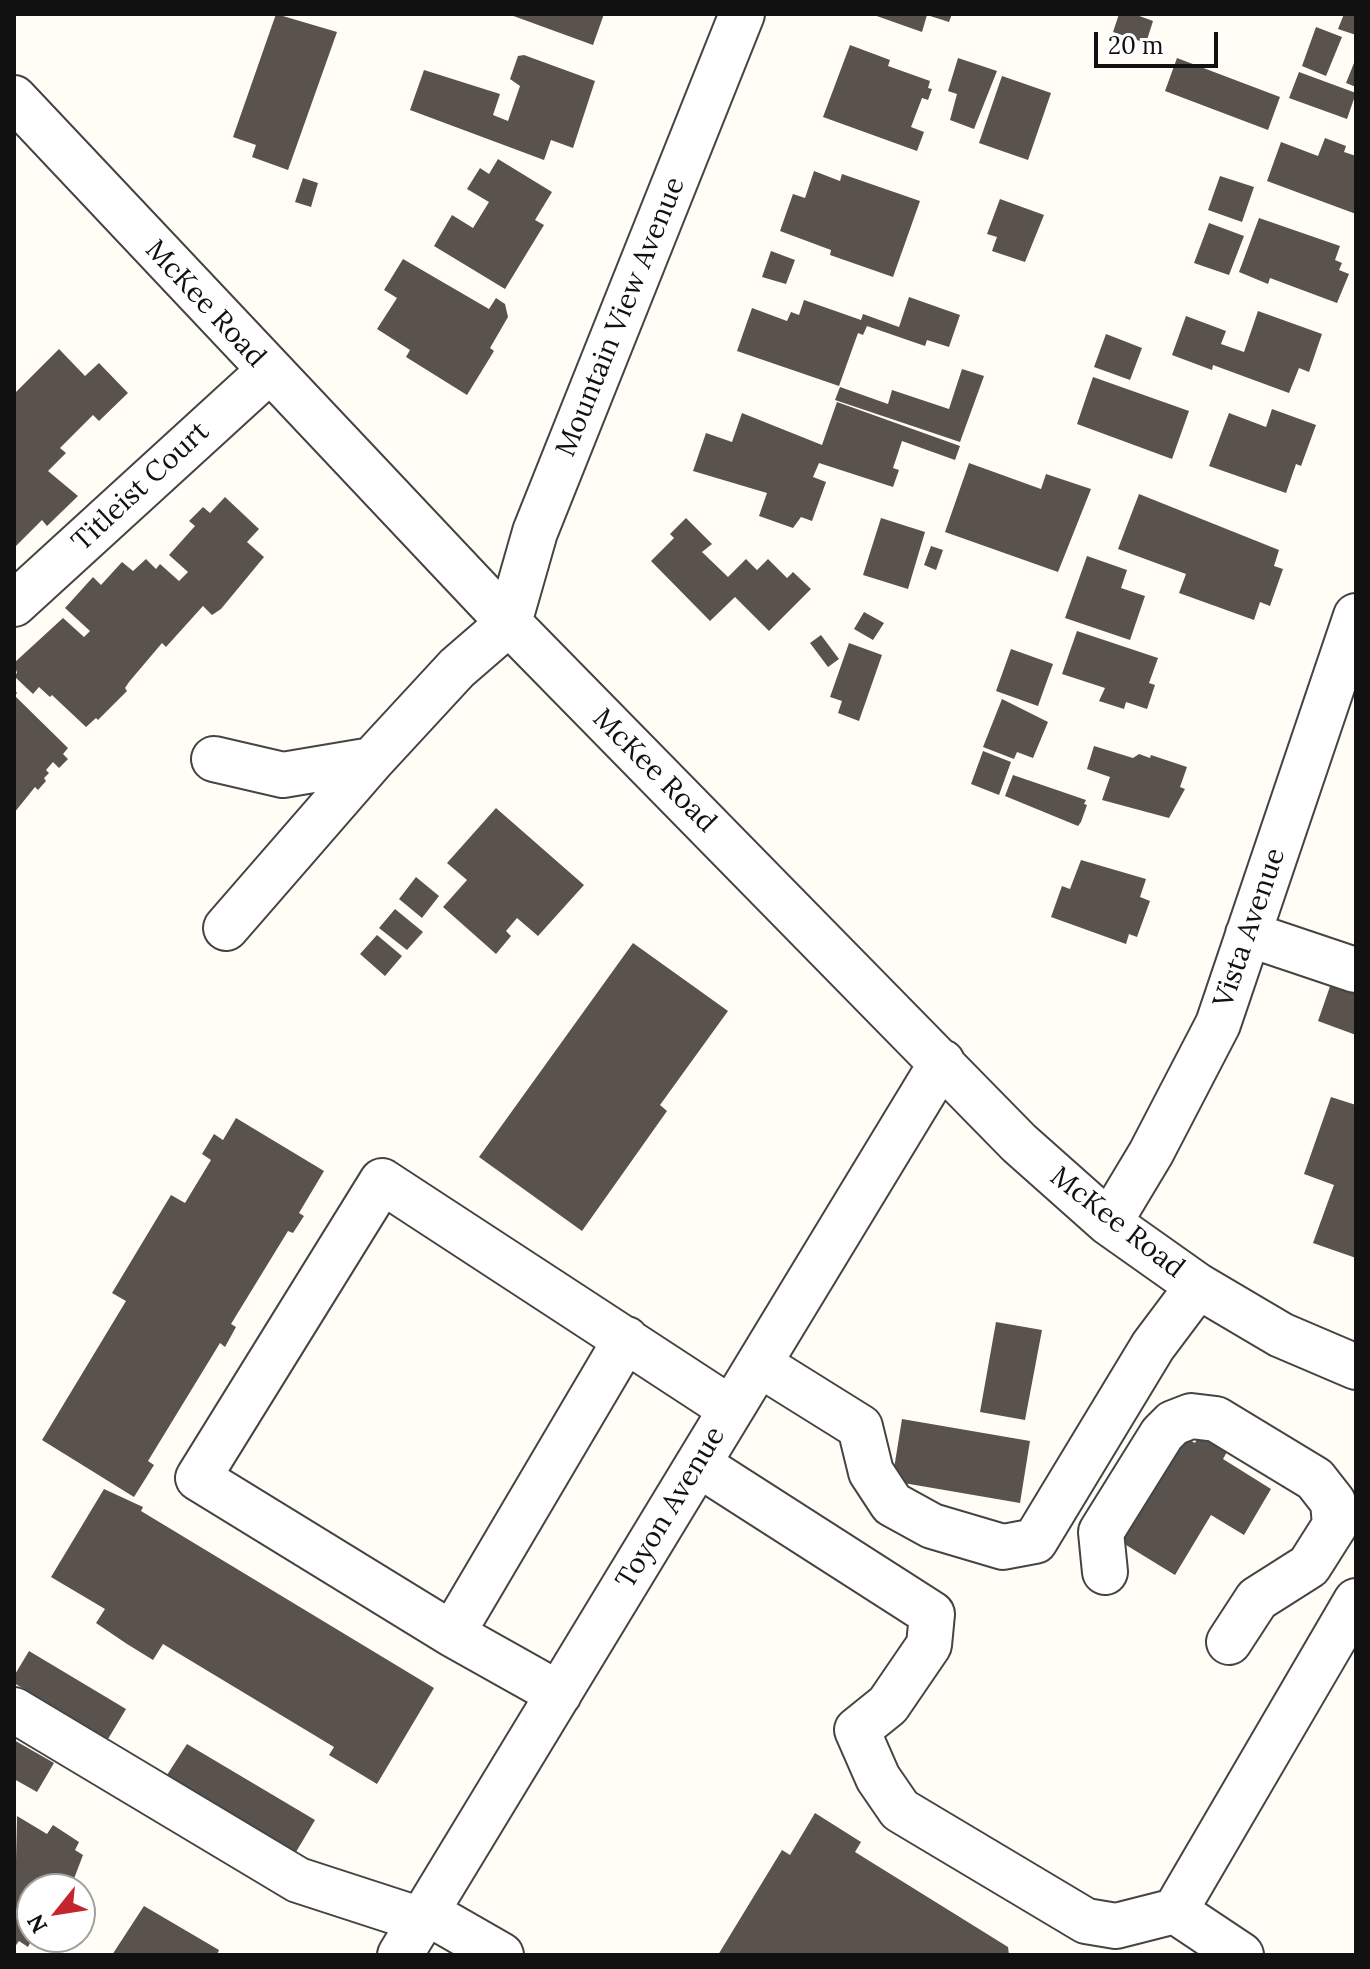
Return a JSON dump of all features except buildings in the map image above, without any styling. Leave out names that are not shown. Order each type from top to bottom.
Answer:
[{"type":"street","name":"Mountain View Avenue","points":[[509,623],[535,532],[742,14]]},
{"type":"street","name":"McKee Road","points":[[14,98],[509,623],[1019,1143],[1109,1223],[1198,1286],[1281,1335],[1356,1367]]},
{"type":"street","name":"Titleist Court","points":[[14,604],[269,371]]},
{"type":"street","name":"Vista Avenue","points":[[1109,1223],[1151,1153],[1218,1024],[1356,616]]},
{"type":"street","points":[[226,928],[372,760],[457,668],[509,623]]},
{"type":"street","points":[[214,759],[283,775],[372,760]]},
{"type":"street","points":[[1248,934],[1355,970]]},
{"type":"street","name":"Toyon Avenue","points":[[416,1929],[942,1062]]},
{"type":"street","points":[[559,1694],[452,1634],[198,1478],[382,1181],[731,1409]]},
{"type":"street","points":[[759,1364],[860,1427],[871,1472],[892,1504],[932,1526],[1003,1547],[1035,1541],[1153,1346],[1198,1286]]},
{"type":"street","points":[[452,1634],[626,1339]]},
{"type":"street","points":[[1105,1572],[1101,1532],[1162,1434],[1173,1423],[1191,1416],[1216,1419],[1315,1479],[1333,1502],[1335,1525],[1309,1566],[1257,1599],[1229,1642]]},
{"type":"street","points":[[698,1464],[932,1614],[929,1645],[888,1705],[857,1730],[878,1778],[900,1810],[1086,1921],[1116,1926],[1175,1911],[1356,1601]]},
{"type":"street","points":[[14,1710],[298,1880],[416,1929],[501,1955]]},
{"type":"street","points":[[1175,1911],[1241,1955]]}]
